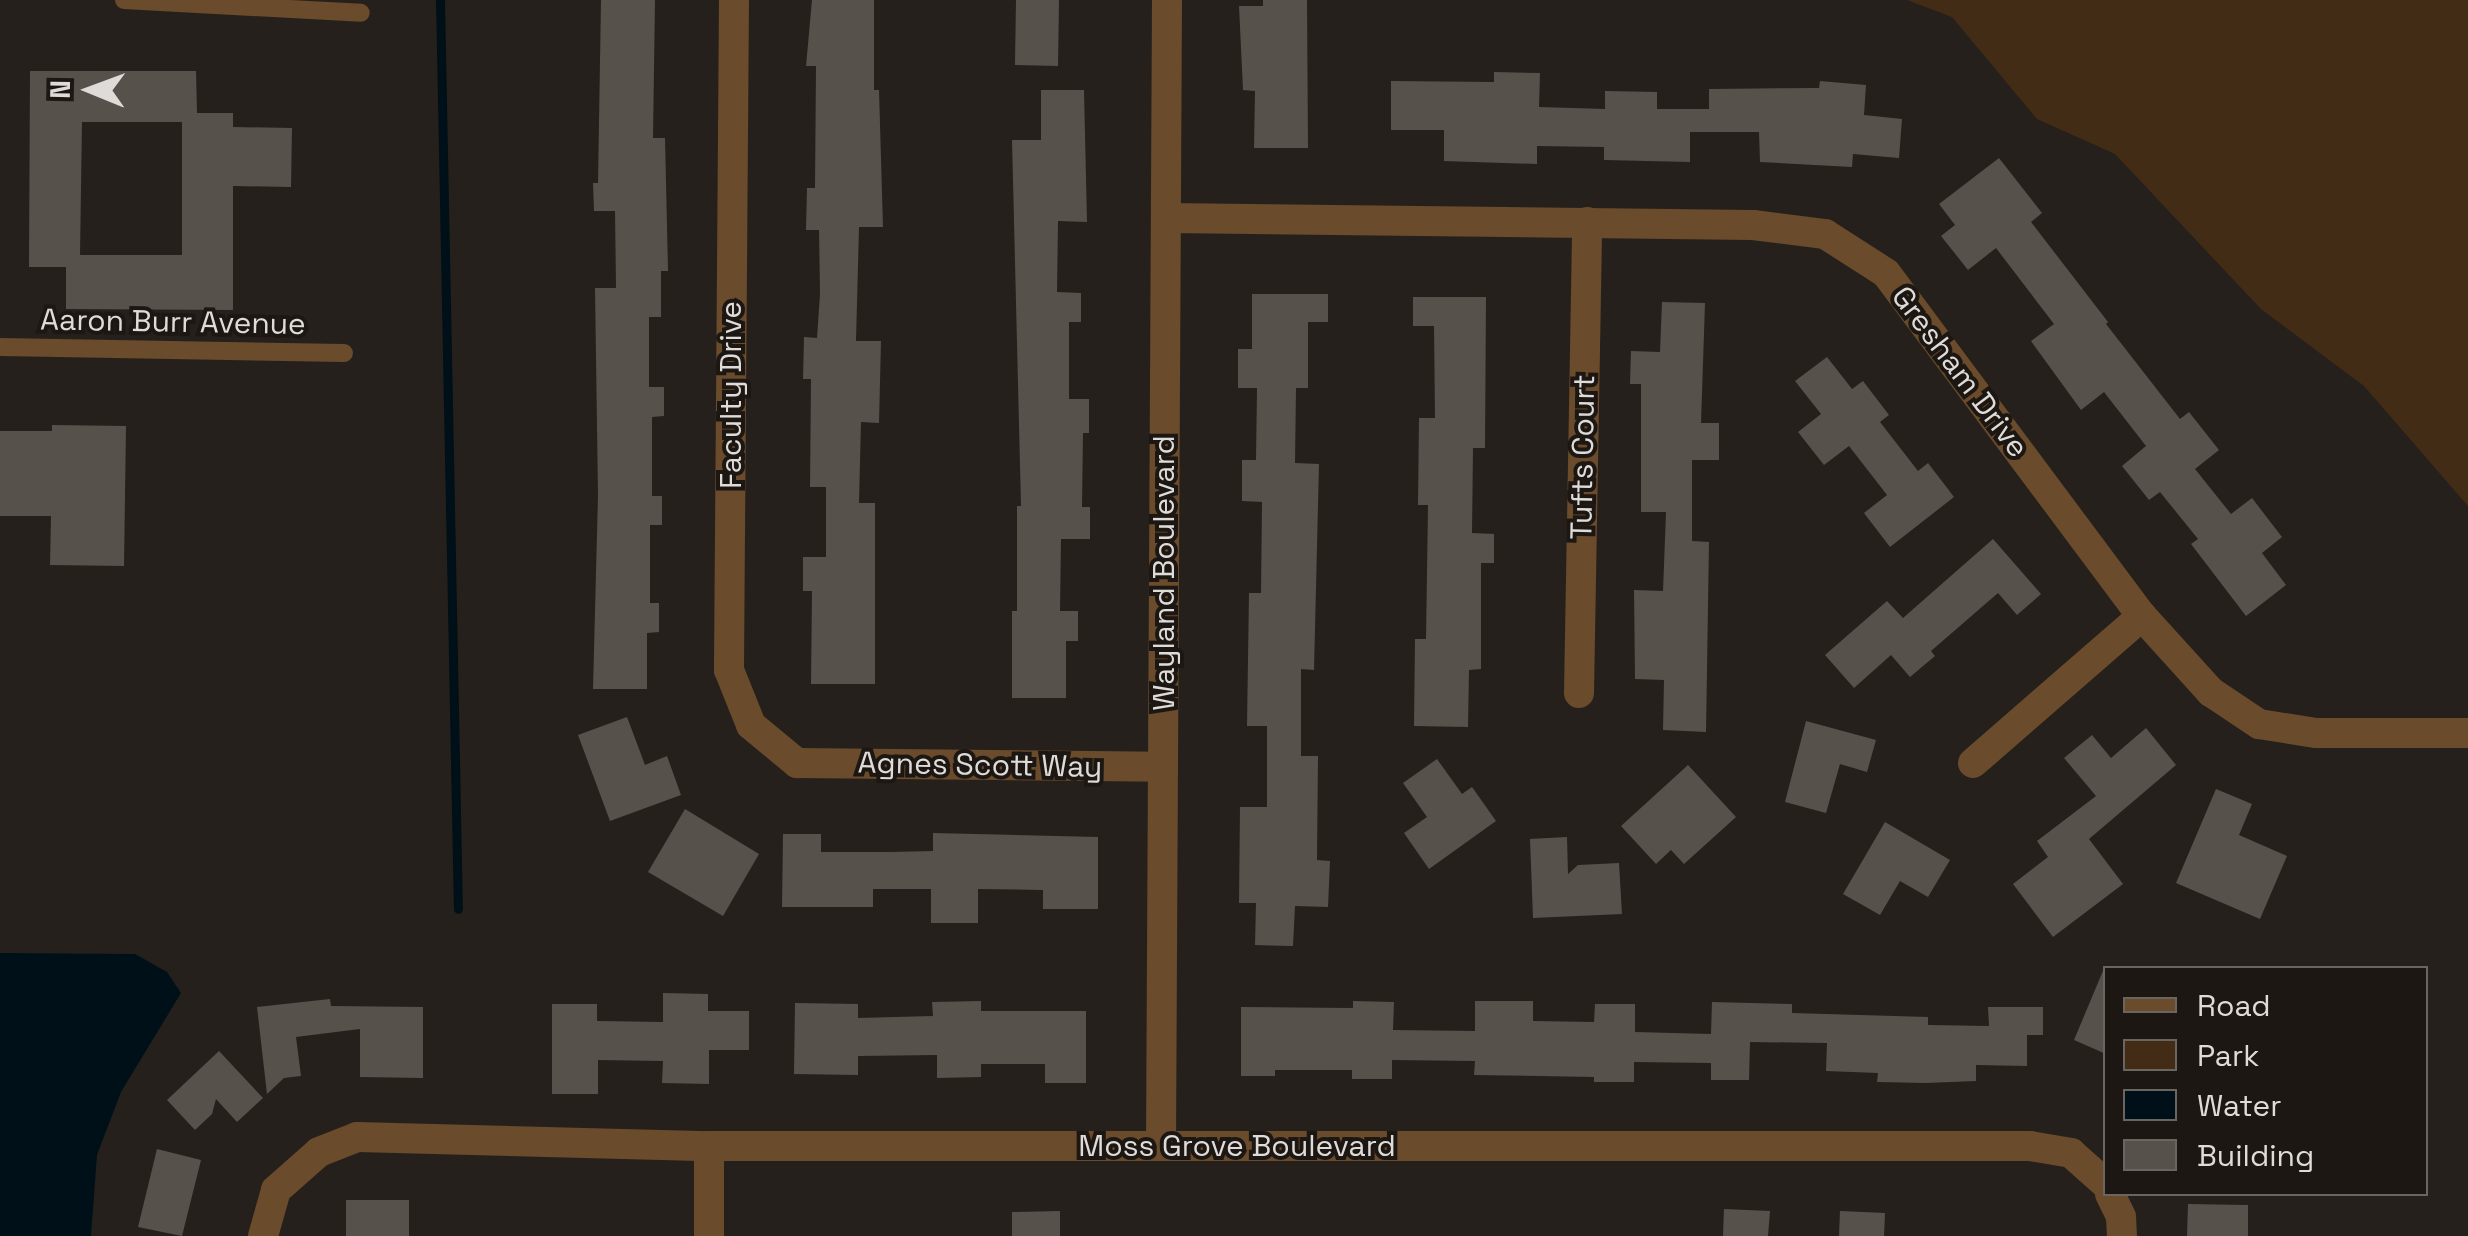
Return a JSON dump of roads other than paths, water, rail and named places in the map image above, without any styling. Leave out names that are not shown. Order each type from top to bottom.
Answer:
[{"type":"street","name":"Faculty Drive","points":[[734,0],[729,670],[751,725],[797,763]]},
{"type":"street","name":"Wayland Boulevard","points":[[1162,1146],[1168,0]]},
{"type":"street","name":"Gresham Drive","points":[[1166,218],[1752,224],[1825,234],[1886,273],[2142,616],[2211,692],[2259,724],[2316,732],[2468,734]]},
{"type":"street","name":"Tufts Court","points":[[1578,693],[1587,222]]},
{"type":"street","points":[[1973,762],[2142,616]]},
{"type":"street","name":"Agnes Scott Way","points":[[797,763],[1164,767]]},
{"type":"street","name":"Moss Grove Boulevard","points":[[264,1236],[276,1190],[319,1152],[358,1137],[709,1146],[2030,1146],[2071,1153],[2103,1181]]},
{"type":"street","points":[[709,1146],[709,1236]]},
{"type":"street","points":[[2111,1196],[2122,1217],[2122,1236]]},
{"type":"lane","points":[[124,0],[361,13]]},
{"type":"lane","name":"Aaron Burr Avenue","points":[[0,347],[344,353]]},
{"type":"water","points":[[0,953],[135,954],[167,972],[181,993],[121,1092],[97,1155],[91,1236],[0,1236]]},
{"type":"waterway","points":[[440,0],[458,909]]}]
